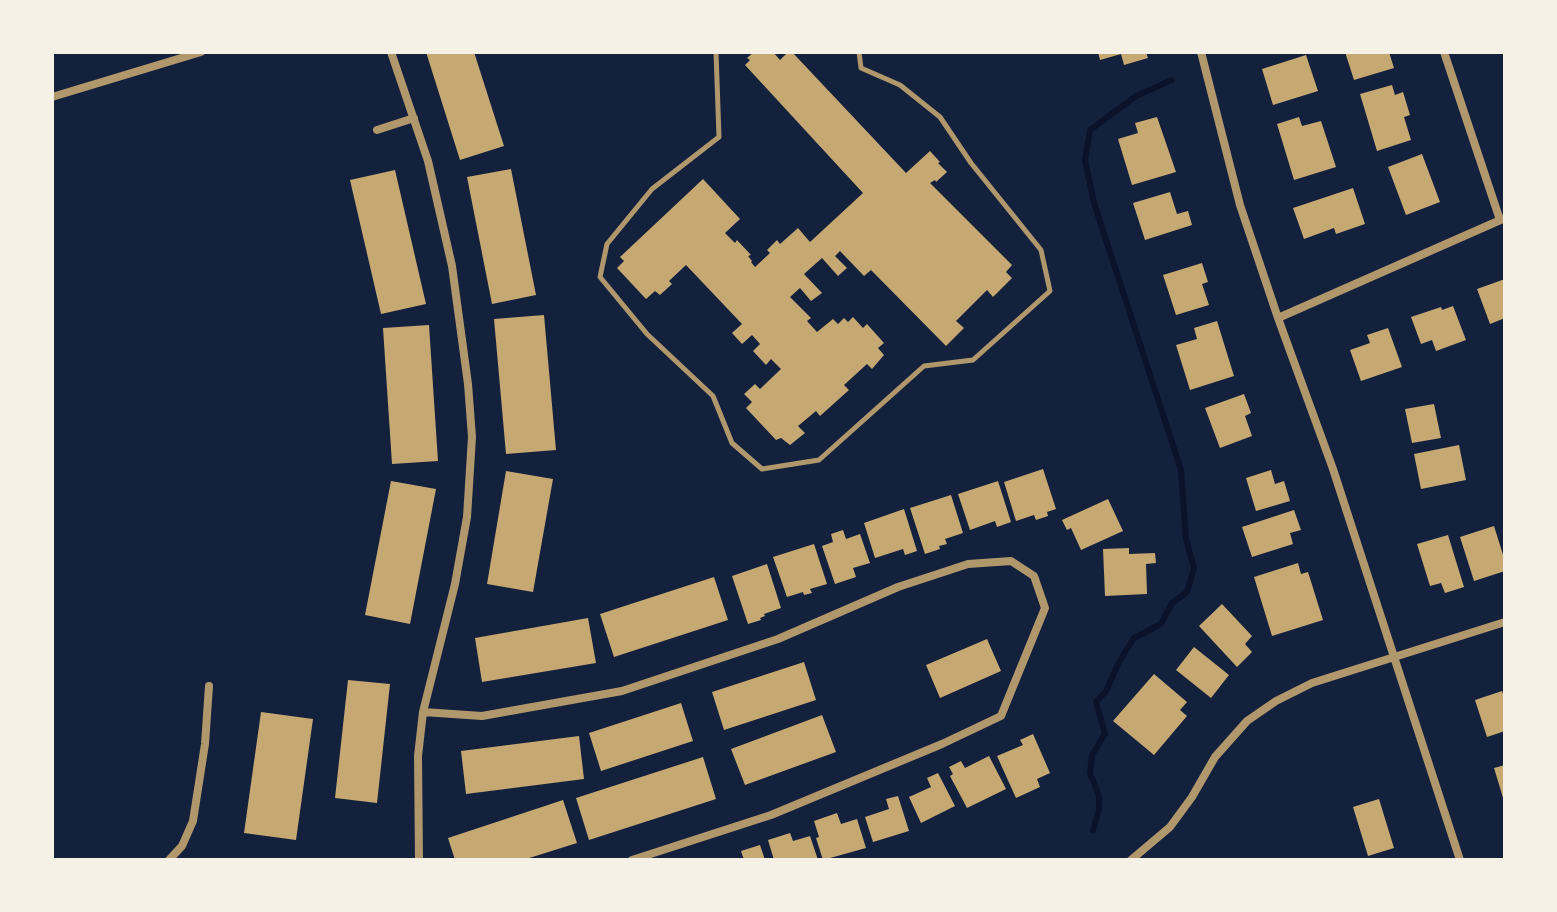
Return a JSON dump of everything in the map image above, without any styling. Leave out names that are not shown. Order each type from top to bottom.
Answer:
[{"type":"street","points":[[52,97],[201,52]]},
{"type":"street","points":[[391,52],[428,161],[452,266],[472,437],[467,517],[455,584],[423,712],[418,756],[419,860]]},
{"type":"street","points":[[1201,52],[1240,205],[1333,469],[1460,860]]},
{"type":"street","points":[[1278,318],[1502,219],[1444,52]]},
{"type":"street","points":[[377,130],[414,118]]},
{"type":"street","points":[[423,712],[482,716],[622,691],[778,639],[898,587],[968,564],[1011,561],[1034,576],[1045,608],[1001,716],[771,815],[632,860]]},
{"type":"street","points":[[1131,860],[1170,827],[1215,757],[1247,721],[1276,701],[1312,683],[1505,622]]},
{"type":"street","points":[[169,860],[182,846],[193,821],[205,744],[209,686]]},
{"type":"lane","points":[[716,52],[719,137],[652,189],[607,244],[600,277],[647,334],[713,396],[732,443],[762,469],[819,460],[924,366],[973,360],[1050,291],[1041,250],[971,163],[940,117],[900,85],[861,68],[859,52]]},
{"type":"building","points":[[426,52],[474,52],[504,146],[460,160]]},
{"type":"building","points":[[754,52],[773,52],[780,60],[792,52],[906,173],[930,151],[947,172],[936,182],[930,183],[1012,265],[1006,272],[1012,278],[993,297],[987,290],[956,321],[964,328],[946,346],[871,270],[864,276],[840,251],[835,256],[847,268],[838,276],[822,258],[804,274],[822,293],[811,301],[800,288],[790,297],[811,318],[807,321],[817,332],[833,319],[838,324],[844,318],[848,322],[853,317],[863,328],[867,324],[884,343],[878,348],[884,355],[872,369],[867,364],[844,385],[849,390],[820,416],[816,411],[798,426],[805,433],[790,445],[781,438],[776,440],[746,408],[752,402],[744,394],[755,384],[760,389],[781,369],[771,359],[766,365],[753,351],[760,344],[752,335],[742,344],[732,333],[742,324],[686,265],[660,295],[655,291],[646,299],[617,268],[624,261],[620,257],[703,179],[740,219],[725,233],[735,243],[737,240],[751,255],[748,256],[755,267],[770,253],[767,250],[777,240],[780,244],[798,228],[810,242],[863,193],[745,65]]},
{"type":"building","points":[[1098,52],[1146,52],[1148,58],[1124,65],[1121,54],[1100,60]]},
{"type":"building","points":[[1345,52],[1389,52],[1394,68],[1354,80]]},
{"type":"building","points":[[1306,55],[1318,91],[1273,105],[1262,69]]},
{"type":"building","points":[[1392,85],[1395,95],[1403,92],[1410,115],[1404,117],[1411,140],[1377,151],[1360,94]]},
{"type":"building","points":[[1157,117],[1176,172],[1132,185],[1118,139],[1138,133],[1135,123]]},
{"type":"building","points":[[1299,117],[1302,126],[1321,121],[1336,167],[1294,180],[1277,124]]},
{"type":"building","points":[[1422,154],[1440,202],[1406,215],[1388,167]]},
{"type":"building","points":[[511,169],[536,295],[492,304],[467,177]]},
{"type":"building","points":[[395,170],[426,304],[381,314],[350,180]]},
{"type":"building","points":[[1353,188],[1365,224],[1336,234],[1334,228],[1304,239],[1293,208]]},
{"type":"building","points":[[1170,192],[1177,214],[1188,211],[1192,225],[1145,240],[1133,203]]},
{"type":"building","points":[[1202,263],[1208,282],[1202,284],[1209,305],[1176,315],[1163,275]]},
{"type":"building","points":[[1505,279],[1505,318],[1490,324],[1477,289]]},
{"type":"building","points":[[1453,306],[1466,340],[1436,351],[1432,340],[1421,344],[1411,317]]},
{"type":"building","points":[[544,315],[556,450],[506,454],[494,319]]},
{"type":"building","points":[[1217,321],[1234,376],[1190,390],[1176,345],[1197,339],[1194,328]]},
{"type":"building","points":[[429,325],[438,461],[392,464],[383,328]]},
{"type":"building","points":[[1388,328],[1402,367],[1361,381],[1350,350],[1370,343],[1367,335]]},
{"type":"building","points":[[1244,394],[1251,413],[1245,416],[1252,436],[1220,448],[1205,408]]},
{"type":"building","points":[[1434,404],[1441,438],[1412,443],[1405,409]]},
{"type":"building","points":[[1459,445],[1466,480],[1421,489],[1414,454]]},
{"type":"building","points":[[1043,469],[1056,509],[1036,520],[1034,515],[1016,521],[1004,482]]},
{"type":"building","points":[[1271,470],[1275,484],[1284,481],[1290,501],[1256,511],[1246,478]]},
{"type":"building","points":[[506,471],[553,479],[533,592],[487,584]]},
{"type":"building","points":[[391,481],[436,489],[410,624],[365,615]]},
{"type":"building","points":[[998,481],[1011,522],[997,527],[995,521],[970,530],[958,494]]},
{"type":"building","points":[[951,495],[963,533],[945,539],[947,544],[925,554],[910,508]]},
{"type":"building","points":[[1108,499],[1123,531],[1081,550],[1071,528],[1067,530],[1062,520]]},
{"type":"building","points":[[904,509],[917,551],[905,555],[903,549],[875,558],[864,523]]},
{"type":"building","points":[[1294,510],[1301,530],[1290,533],[1293,544],[1252,557],[1242,527]]},
{"type":"building","points":[[1494,526],[1505,571],[1474,581],[1460,537]]},
{"type":"building","points":[[843,530],[846,539],[860,534],[870,563],[853,568],[856,577],[835,584],[822,546],[833,542],[831,534]]},
{"type":"building","points":[[1448,535],[1464,587],[1445,593],[1441,583],[1430,586],[1417,544]]},
{"type":"building","points":[[814,544],[827,584],[810,589],[812,593],[804,595],[803,592],[787,597],[773,557]]},
{"type":"building","points":[[1129,548],[1129,554],[1155,553],[1156,563],[1146,564],[1147,594],[1105,596],[1103,549]]},
{"type":"building","points":[[1298,563],[1301,574],[1308,572],[1323,620],[1272,636],[1254,577]]},
{"type":"building","points":[[767,564],[781,608],[748,624],[732,576]]},
{"type":"building","points":[[714,577],[728,620],[614,657],[600,614]]},
{"type":"building","points":[[1222,604],[1252,636],[1245,644],[1252,652],[1237,667],[1199,626]]},
{"type":"building","points":[[588,618],[596,663],[482,682],[475,638]]},
{"type":"building","points":[[987,639],[1001,671],[940,698],[926,665]]},
{"type":"building","points":[[1194,647],[1229,675],[1211,698],[1176,670]]},
{"type":"building","points":[[804,662],[816,700],[724,730],[712,692]]},
{"type":"building","points":[[1154,674],[1187,702],[1180,710],[1187,716],[1154,755],[1113,721]]},
{"type":"building","points":[[348,680],[390,684],[377,803],[335,798]]},
{"type":"building","points":[[1502,691],[1505,731],[1487,737],[1475,700]]},
{"type":"building","points":[[681,703],[693,741],[601,771],[589,733]]},
{"type":"building","points":[[261,712],[313,719],[296,840],[244,833]]},
{"type":"building","points":[[822,715],[836,752],[745,785],[731,749]]},
{"type":"building","points":[[1033,734],[1050,773],[1037,779],[1040,787],[1016,798],[997,756],[1023,745],[1020,740]]},
{"type":"building","points":[[579,736],[584,779],[466,794],[461,751]]},
{"type":"building","points":[[989,756],[1006,789],[967,808],[950,776],[953,774],[949,767],[961,761],[965,768]]},
{"type":"building","points":[[703,757],[716,799],[589,840],[576,798]]},
{"type":"building","points":[[1505,765],[1505,800],[1504,801],[1494,768]]},
{"type":"building","points":[[938,773],[955,806],[921,823],[909,797],[931,787],[927,778]]},
{"type":"building","points":[[898,796],[909,831],[873,842],[865,817],[889,809],[886,799]]},
{"type":"building","points":[[1379,799],[1394,848],[1368,856],[1353,807]]},
{"type":"building","points":[[563,800],[577,843],[523,860],[455,860],[448,838]]},
{"type":"building","points":[[837,813],[841,824],[857,819],[866,848],[823,860],[814,821]]},
{"type":"building","points":[[790,833],[793,841],[810,836],[818,860],[774,860],[768,840]]},
{"type":"building","points":[[760,845],[765,860],[744,860],[741,851]]},
{"type":"waterway","points":[[1093,830],[1099,810],[1099,796],[1090,773],[1092,755],[1105,734],[1096,702],[1106,691],[1134,638],[1161,624],[1172,603],[1187,592],[1194,568],[1186,539],[1181,470],[1094,203],[1085,160],[1090,130],[1136,96],[1172,80]]}]
